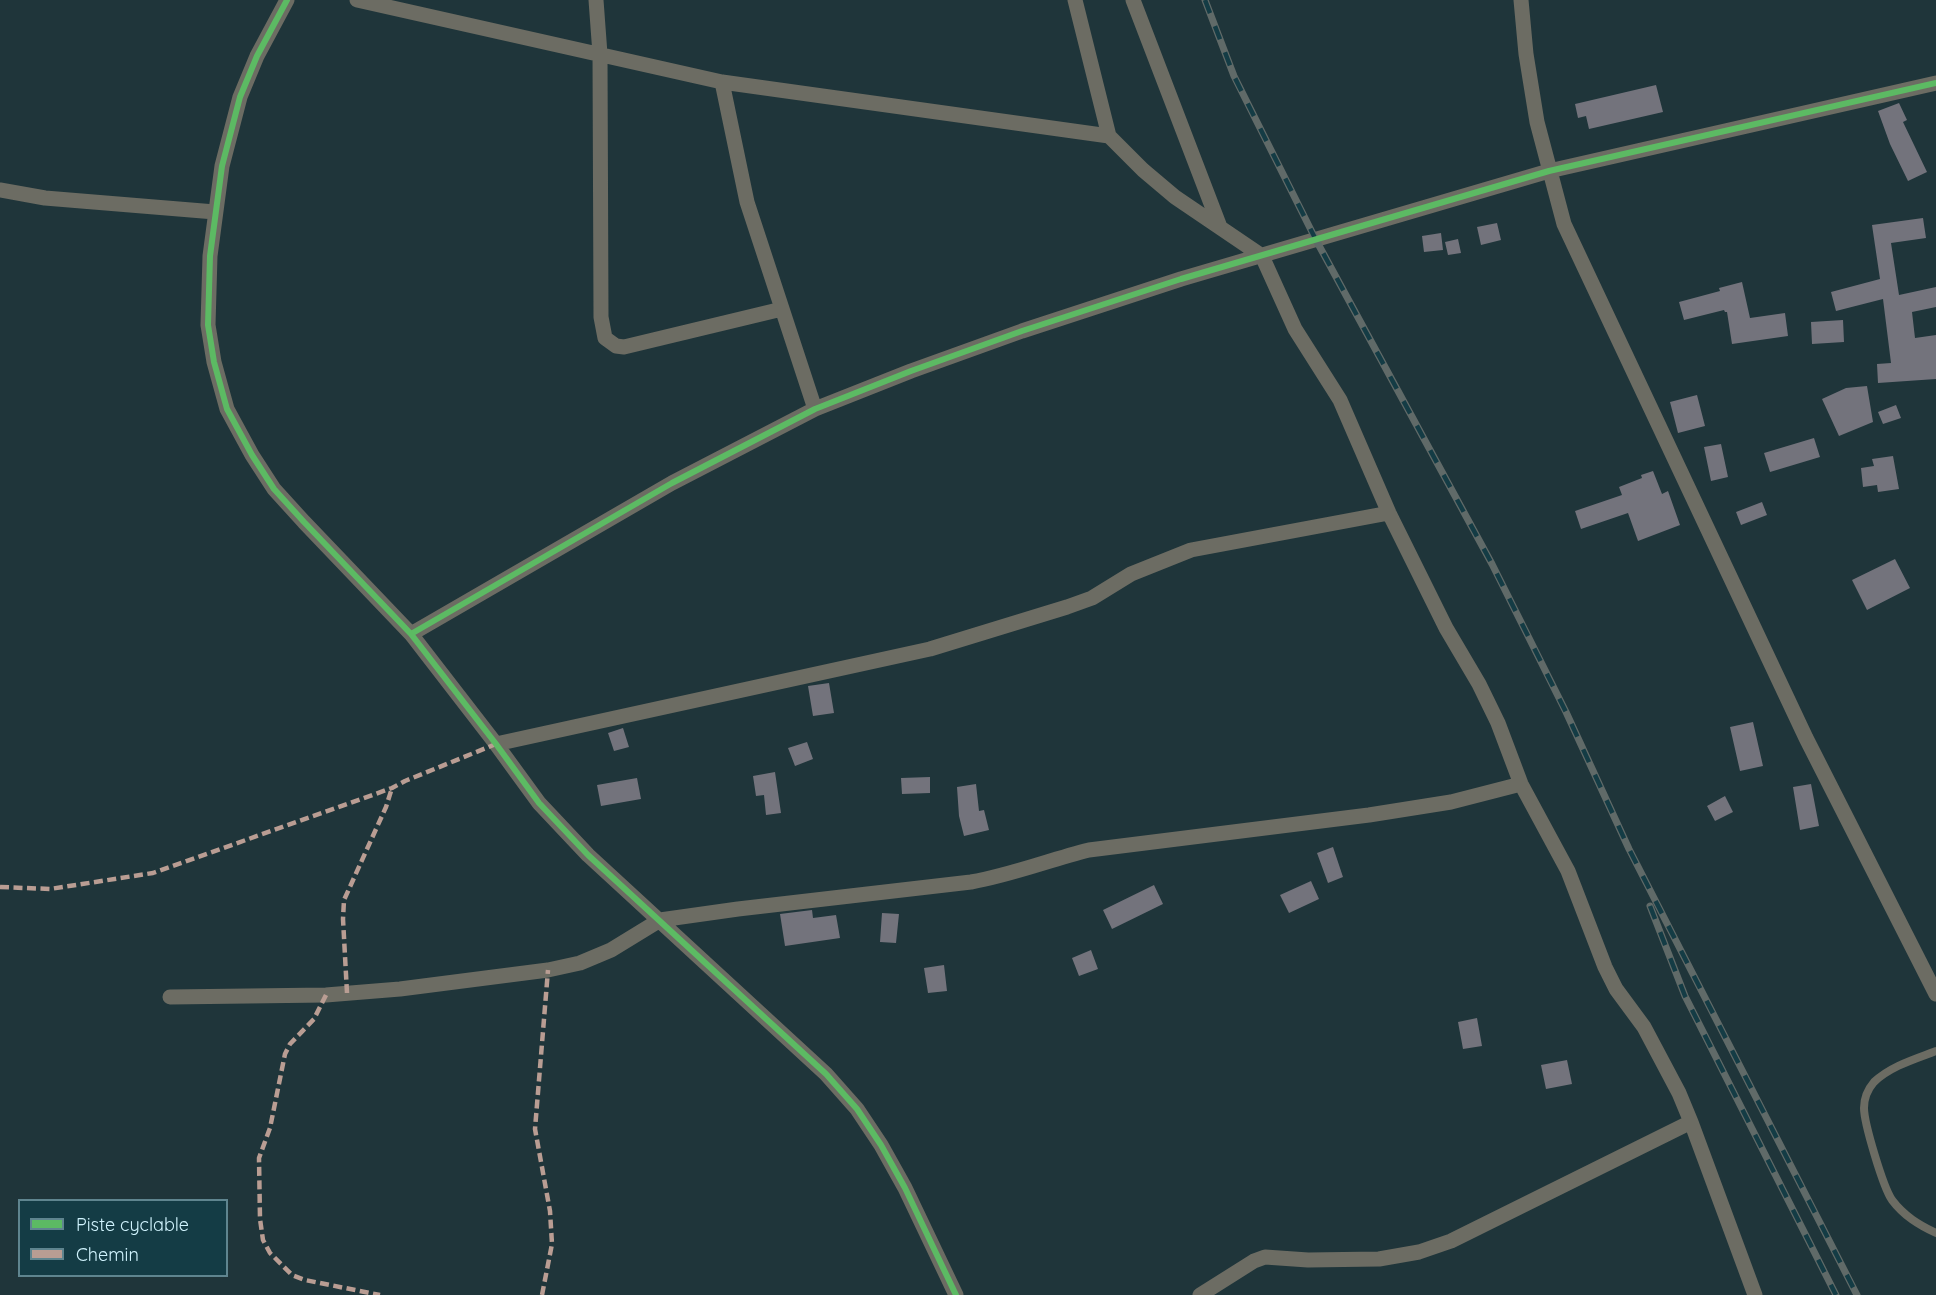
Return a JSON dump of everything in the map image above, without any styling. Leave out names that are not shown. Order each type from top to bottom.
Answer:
[{"type":"street","points":[[287,0],[257,56],[240,97],[222,166],[215,212],[210,256],[208,325],[214,362],[228,409],[252,455],[274,489],[411,634],[539,803],[588,855],[826,1074],[857,1109],[905,1188],[957,1295]]},
{"type":"street","points":[[357,0],[722,82],[1109,136]]},
{"type":"street","points":[[596,0],[600,54],[601,317],[605,338],[616,346],[624,347],[782,309]]},
{"type":"street","points":[[1075,0],[1109,136],[1143,170],[1175,197],[1262,256],[1296,329],[1340,400],[1389,513],[1446,628],[1484,694],[1498,723],[1521,784],[1568,871],[1605,967],[1617,989],[1644,1027],[1679,1093],[1755,1295]]},
{"type":"street","points":[[1133,0],[1220,227]]},
{"type":"street","points":[[1521,0],[1526,54],[1537,122],[1564,224],[1811,748],[1936,994]]},
{"type":"street","points":[[722,82],[747,201],[816,410]]},
{"type":"street","points":[[411,634],[672,483],[816,410],[911,371],[1022,331],[1180,279],[1549,171],[1936,83]]},
{"type":"street","points":[[0,190],[45,198],[215,212]]},
{"type":"street","points":[[496,744],[930,650],[1084,601],[1131,574],[1191,550],[1389,513]]},
{"type":"street","points":[[170,997],[326,996],[548,970],[580,963],[611,950],[660,920],[971,882],[1006,876],[1054,858],[1089,850],[1369,815],[1451,802],[1521,784]]},
{"type":"street","points":[[1200,1295],[1254,1261],[1265,1257],[1308,1260],[1378,1259],[1419,1251],[1451,1241],[1691,1122]]},
{"type":"lane","points":[[1936,1051],[1895,1067],[1874,1083],[1865,1096],[1864,1110],[1880,1173],[1892,1200],[1914,1222],[1936,1233]]},
{"type":"building","points":[[1656,85],[1663,112],[1589,129],[1586,116],[1578,118],[1575,104]]},
{"type":"building","points":[[1899,103],[1907,120],[1903,122],[1927,172],[1908,181],[1890,144],[1878,111]]},
{"type":"building","points":[[1923,218],[1926,238],[1891,243],[1899,295],[1936,287],[1936,307],[1912,312],[1915,338],[1936,335],[1936,379],[1878,383],[1877,364],[1891,363],[1883,299],[1836,311],[1831,292],[1880,279],[1872,225]]},
{"type":"building","points":[[1497,223],[1501,240],[1481,245],[1477,227]]},
{"type":"building","points":[[1441,233],[1443,250],[1424,252],[1422,236]]},
{"type":"building","points":[[1458,239],[1461,253],[1448,255],[1445,242]]},
{"type":"building","points":[[1742,282],[1750,318],[1785,313],[1788,336],[1732,344],[1727,312],[1724,310],[1684,320],[1679,302],[1720,291],[1719,288]]},
{"type":"building","points":[[1843,320],[1844,342],[1812,344],[1811,322]]},
{"type":"building","points":[[1867,386],[1873,422],[1839,436],[1822,399],[1846,388]]},
{"type":"building","points":[[1697,395],[1705,426],[1678,433],[1670,402]]},
{"type":"building","points":[[1896,405],[1901,418],[1883,424],[1878,412]]},
{"type":"building","points":[[1814,438],[1820,457],[1770,472],[1764,453]]},
{"type":"building","points":[[1721,444],[1728,477],[1711,481],[1704,447]]},
{"type":"building","points":[[1893,456],[1899,489],[1878,492],[1877,485],[1863,487],[1861,468],[1874,466],[1872,459]]},
{"type":"building","points":[[1653,471],[1662,494],[1668,491],[1680,525],[1638,541],[1628,513],[1581,529],[1575,511],[1622,495],[1619,487]]},
{"type":"building","points":[[1762,502],[1767,515],[1741,525],[1736,512]]},
{"type":"building","points":[[1895,559],[1910,588],[1867,610],[1852,580]]},
{"type":"building","points":[[829,683],[834,713],[813,716],[808,686]]},
{"type":"building","points":[[1753,722],[1763,766],[1740,771],[1730,727]]},
{"type":"building","points":[[623,728],[629,747],[614,751],[608,733]]},
{"type":"building","points":[[807,742],[813,759],[795,766],[788,748]]},
{"type":"building","points":[[775,772],[781,813],[766,815],[764,795],[756,796],[753,776]]},
{"type":"building","points":[[930,777],[930,793],[902,794],[901,778]]},
{"type":"building","points":[[637,778],[641,799],[601,806],[597,785]]},
{"type":"building","points":[[976,784],[979,811],[984,810],[989,830],[964,836],[959,816],[957,787]]},
{"type":"building","points":[[1811,784],[1819,826],[1800,830],[1793,787]]},
{"type":"building","points":[[1725,796],[1733,812],[1715,821],[1707,806]]},
{"type":"building","points":[[1333,847],[1343,877],[1328,883],[1317,853]]},
{"type":"building","points":[[1311,881],[1319,899],[1289,913],[1280,895]]},
{"type":"building","points":[[1154,885],[1163,904],[1112,929],[1103,910]]},
{"type":"building","points":[[812,910],[813,918],[836,915],[840,938],[785,946],[780,914]]},
{"type":"building","points":[[882,913],[899,914],[896,943],[880,942]]},
{"type":"building","points":[[1091,950],[1098,969],[1079,976],[1072,958]]},
{"type":"building","points":[[944,965],[947,991],[928,993],[924,968]]},
{"type":"building","points":[[1477,1018],[1482,1046],[1463,1049],[1458,1022]]},
{"type":"building","points":[[1567,1060],[1572,1084],[1546,1089],[1541,1065]]},
{"type":"railway","points":[[1205,0],[1234,76],[1316,240],[1492,564],[1566,712],[1629,849],[1857,1295]]},
{"type":"railway","points":[[1650,906],[1685,996],[1836,1295]]},
{"type":"marked path","points":[[0,887],[50,889],[153,873],[392,788],[496,744]]},
{"type":"marked path","points":[[347,993],[344,900],[386,807],[392,788]]},
{"type":"marked path","points":[[542,1295],[552,1244],[550,1211],[535,1129],[548,970]]},
{"type":"marked path","points":[[326,995],[314,1019],[290,1044],[285,1054],[270,1128],[259,1158],[260,1219],[263,1240],[270,1253],[292,1275],[305,1280],[380,1295]]},
{"type":"cycle path","points":[[287,0],[257,56],[240,97],[222,166],[210,256],[208,325],[214,362],[227,409],[274,489],[411,634],[539,803],[588,855],[826,1074],[857,1109],[881,1145],[905,1188],[956,1295]]},
{"type":"cycle path","points":[[411,634],[672,483],[815,409],[911,371],[1022,331],[1181,279],[1549,171],[1936,83]]}]
